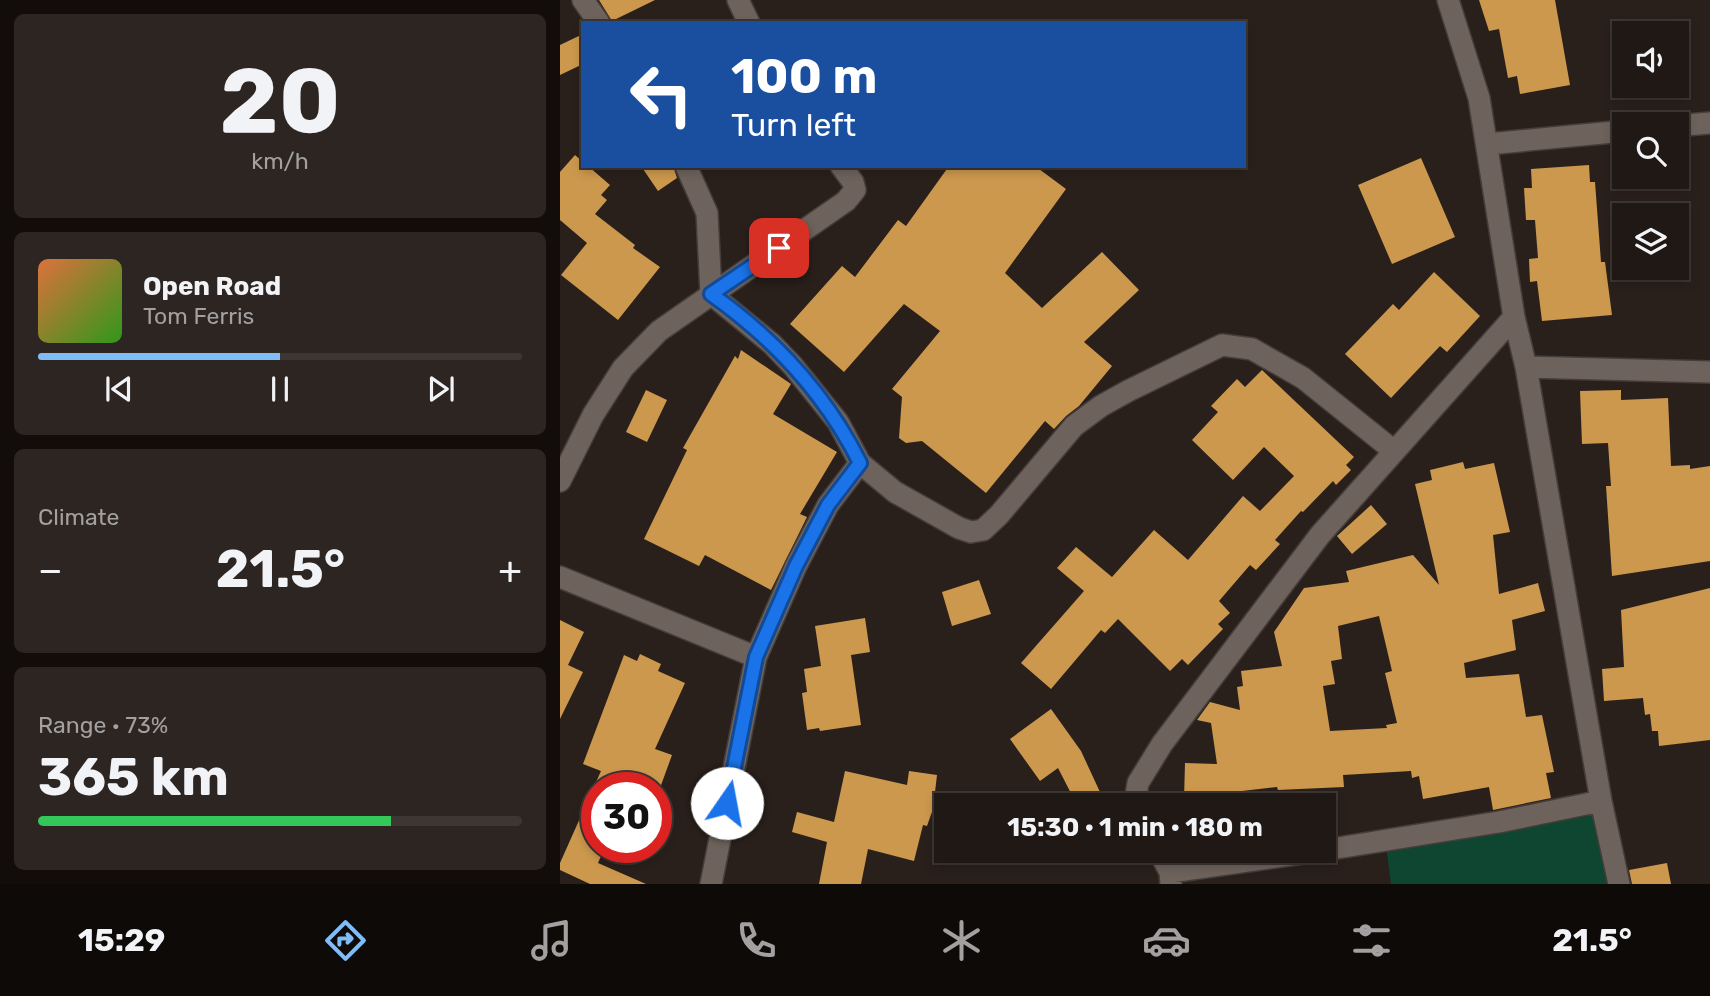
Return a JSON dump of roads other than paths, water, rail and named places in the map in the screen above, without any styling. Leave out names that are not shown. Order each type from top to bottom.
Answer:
[{"type":"street","points":[[583,0],[598,21]]},
{"type":"street","points":[[738,0],[748,21]]},
{"type":"street","points":[[1448,0],[1479,99],[1488,144],[1514,317],[1526,367],[1601,801],[1619,884]]},
{"type":"street","points":[[1689,125],[1710,123]]},
{"type":"street","points":[[1488,144],[1612,132]]},
{"type":"street","points":[[687,168],[707,213],[711,294],[772,344],[793,366],[838,422],[860,463],[895,492],[958,528],[971,532],[984,530],[1074,426],[1119,396],[1222,345],[1252,349],[1303,378],[1395,451]]},
{"type":"street","points":[[560,481],[593,415],[623,368],[659,331],[846,201],[855,190],[842,168]]},
{"type":"street","points":[[1136,793],[1138,783],[1162,744],[1320,535],[1514,317]]},
{"type":"street","points":[[1526,367],[1710,372]]},
{"type":"street","points":[[710,884],[756,657],[796,566],[828,505],[860,463]]},
{"type":"street","points":[[560,578],[756,657]]},
{"type":"street","points":[[1336,848],[1499,822],[1601,801]]},
{"type":"street","points":[[1171,878],[1254,863]]}]
